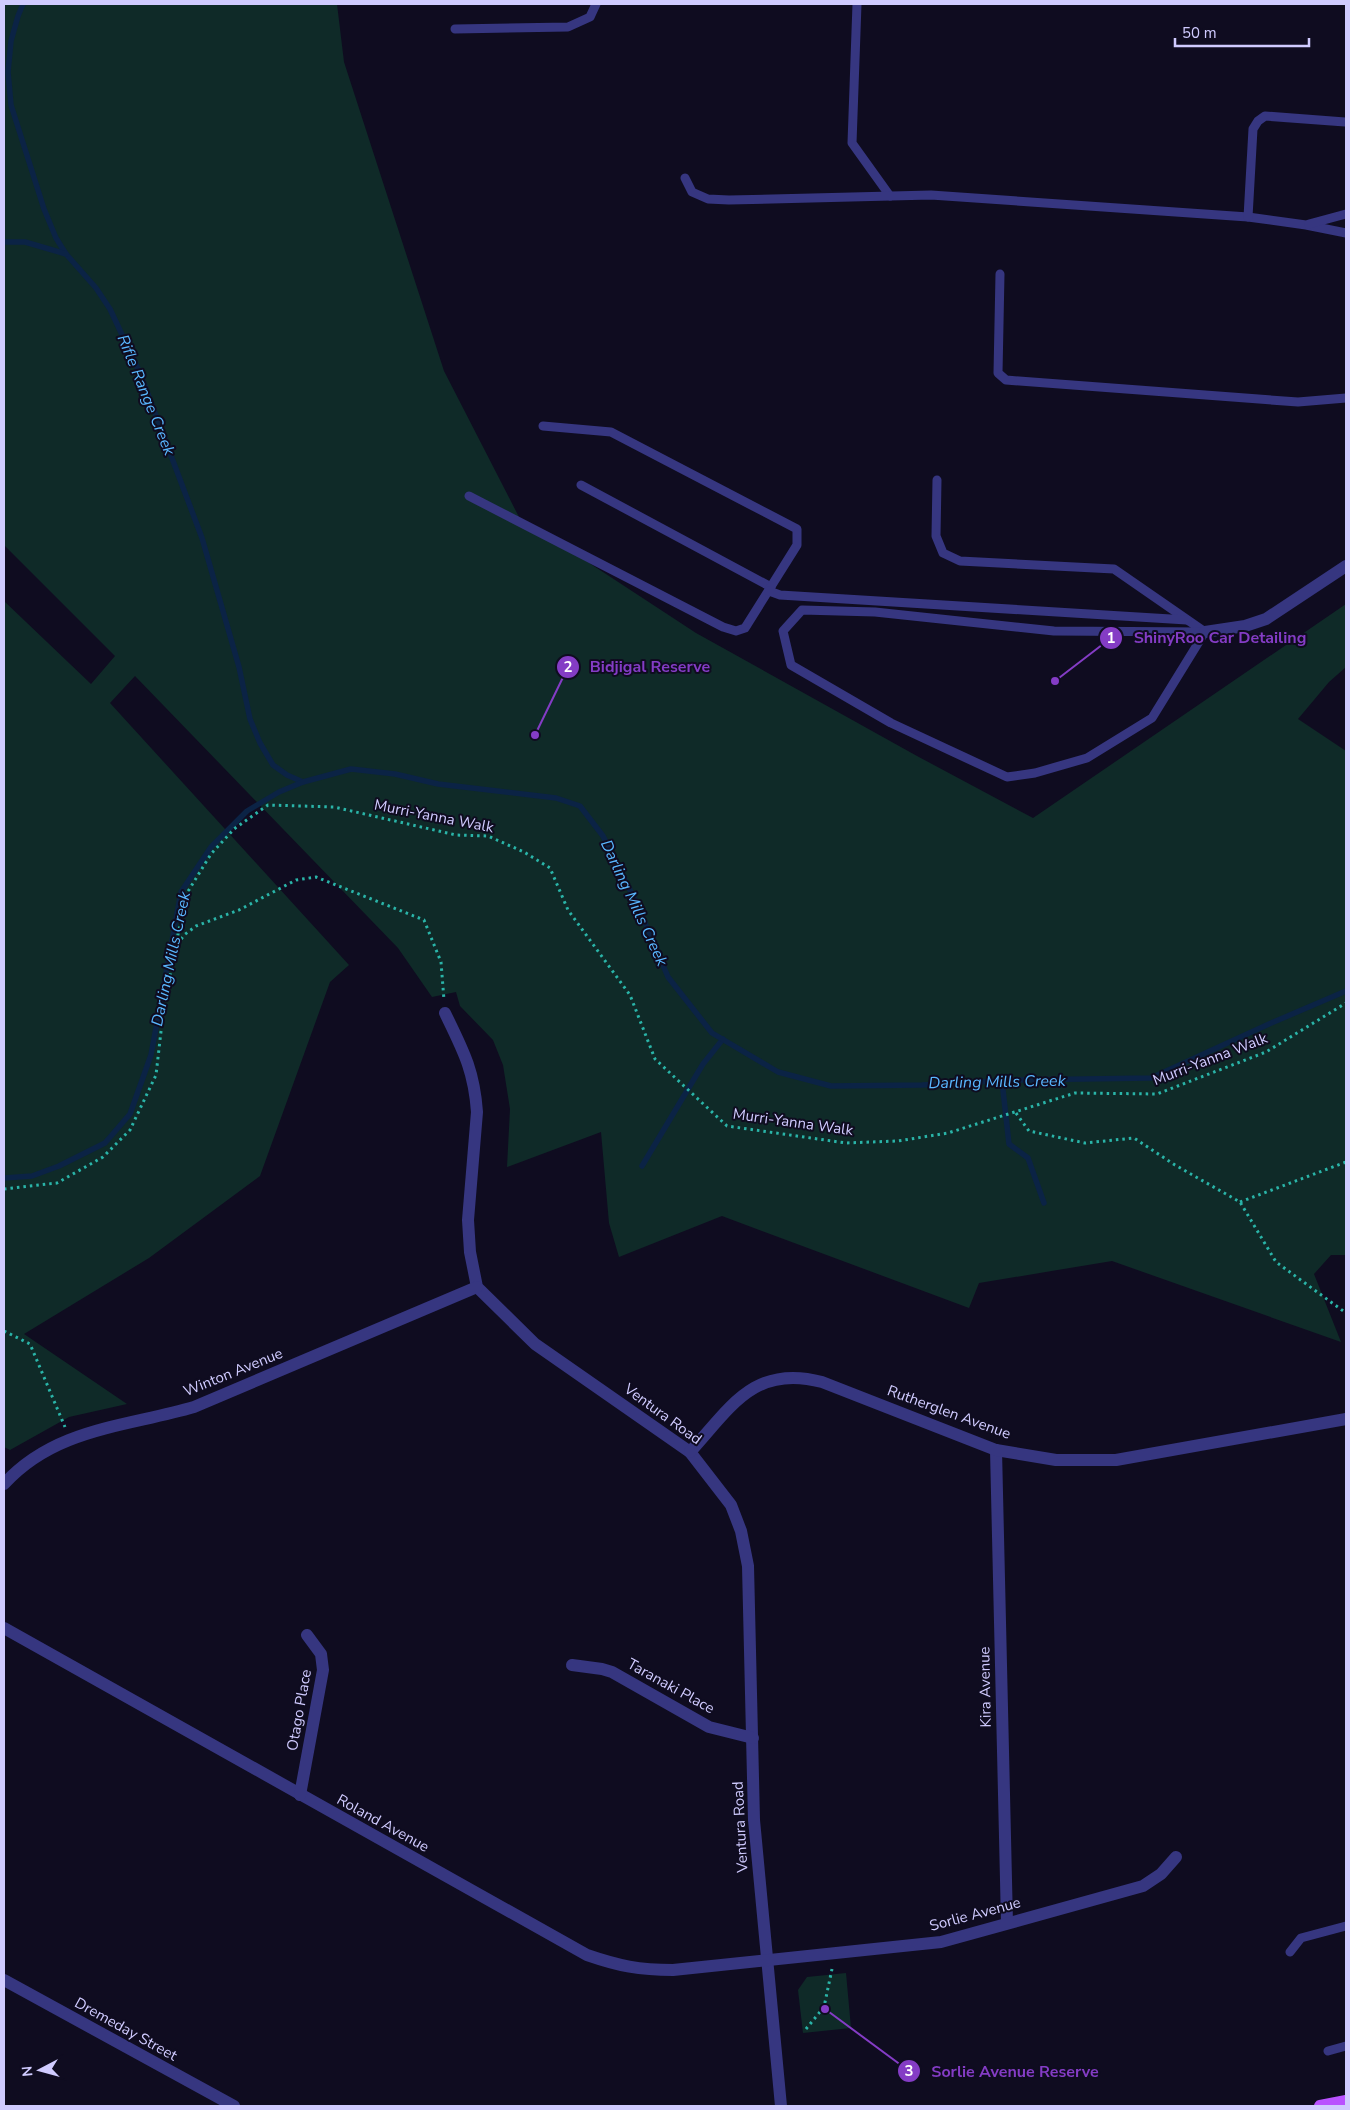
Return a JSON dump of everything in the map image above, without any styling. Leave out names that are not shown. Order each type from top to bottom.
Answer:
[{"type":"main road","points":[[1320,2106],[1346,2101]]},
{"type":"street","points":[[1205,632],[1245,626],[1266,619],[1346,566]]},
{"type":"street","points":[[445,1014],[469,1063],[476,1094],[477,1112],[468,1220],[470,1252],[477,1287]]},
{"type":"street","name":"Winton Avenue","points":[[4,1484],[39,1454],[70,1439],[112,1426],[165,1416],[194,1408],[477,1287]]},
{"type":"street","name":"Ventura Road","points":[[477,1287],[535,1344],[690,1452],[731,1506],[745,1546],[748,1566],[754,1820],[781,2106]]},
{"type":"street","name":"Rutherglen Avenue","points":[[690,1452],[738,1400],[751,1389],[764,1383],[793,1377],[822,1382],[996,1450],[1056,1460],[1116,1460],[1346,1420]]},
{"type":"street","name":"Kira Avenue","points":[[996,1450],[1007,1922]]},
{"type":"street","name":"Roland Avenue","points":[[4,1628],[587,1955],[616,1966],[645,1970],[672,1970],[768,1961]]},
{"type":"street","name":"Otago Place","points":[[300,1795],[323,1670],[320,1654],[307,1635]]},
{"type":"street","name":"Taranaki Place","points":[[572,1664],[602,1668],[612,1672],[709,1727],[753,1738]]},
{"type":"street","name":"Sorlie Avenue","points":[[768,1961],[934,1943],[1143,1886],[1161,1874],[1176,1857]]},
{"type":"street","name":"Dremeday Street","points":[[4,1980],[234,2106]]},
{"type":"lane","points":[[455,29],[568,27],[590,17],[596,4]]},
{"type":"lane","points":[[857,4],[852,144],[890,196]]},
{"type":"lane","points":[[1248,217],[1252,129],[1258,121],[1266,116],[1345,122]]},
{"type":"lane","points":[[685,178],[692,192],[708,199],[931,195],[1248,217],[1346,233]]},
{"type":"lane","points":[[1306,225],[1346,214]]},
{"type":"lane","points":[[1000,274],[998,373],[1006,380],[1298,402],[1346,398]]},
{"type":"lane","points":[[469,496],[728,630],[736,631],[745,628],[797,545],[797,530],[611,432],[543,426]]},
{"type":"lane","points":[[937,480],[936,536],[944,553],[960,561],[1114,569],[1205,632]]},
{"type":"lane","points":[[581,485],[780,595],[1187,620]]},
{"type":"lane","points":[[802,610],[875,612],[1054,631],[1205,632],[1152,718],[1087,758],[1035,773],[1007,777],[891,723],[791,666],[783,631],[802,610]]},
{"type":"lane","points":[[1290,1952],[1301,1938],[1346,1926]]},
{"type":"lane","points":[[1324,1931],[1346,1933]]},
{"type":"lane","points":[[1328,2051],[1346,2046]]},
{"type":"path","name":"Murri-Yanna Walk","points":[[4,1189],[58,1183],[103,1157],[130,1130],[156,1075],[163,1014],[185,898],[210,854],[234,829],[268,805],[334,807],[456,835],[488,836],[524,852],[550,868],[568,910],[630,994],[655,1059],[727,1126],[846,1143],[898,1141],[948,1133],[1075,1093],[1157,1094],[1266,1052],[1346,1003]]},
{"type":"path","points":[[175,948],[184,935],[196,926],[239,910],[296,880],[316,877],[424,920],[440,962],[445,1014]]},
{"type":"path","points":[[1016,1113],[1029,1131],[1085,1143],[1134,1138],[1175,1165],[1240,1202],[1276,1262],[1346,1313]]},
{"type":"path","points":[[1240,1202],[1346,1162]]},
{"type":"path","points":[[4,1331],[30,1344],[70,1439]]},
{"type":"path","points":[[806,2029],[824,2007],[832,1969]]},
{"type":"green space","points":[[4,4],[337,4],[344,62],[444,371],[519,517],[696,633],[1033,818],[1346,604],[1346,667],[1329,682],[1298,719],[1346,751],[1346,1255],[1331,1255],[1314,1274],[1341,1342],[1112,1261],[979,1283],[969,1308],[722,1216],[619,1257],[609,1223],[601,1132],[507,1167],[510,1109],[503,1065],[493,1040],[460,1006],[456,992],[432,997],[398,948],[135,676],[110,703],[349,965],[330,982],[260,1176],[149,1258],[24,1334],[127,1404],[69,1417],[10,1450],[4,1447],[4,601],[91,684],[115,656],[4,545]]},
{"type":"green space","points":[[846,1973],[851,2028],[803,2033],[798,1990],[807,1977]]},
{"type":"waterway","name":"Rifle Range Creek","points":[[23,4],[11,41],[8,72],[11,105],[44,209],[56,238],[66,254],[96,288],[110,309],[140,373],[202,538],[239,667],[250,719],[260,743],[273,765],[287,775],[303,782]]},
{"type":"waterway","points":[[4,242],[25,242],[66,254]]},
{"type":"waterway","name":"Darling Mills Creek","points":[[4,1178],[32,1176],[59,1166],[105,1143],[130,1114],[151,1055],[181,892],[211,847],[247,811],[279,792],[303,782],[351,769],[395,774],[438,784],[556,798],[580,806],[603,836],[637,904],[668,977],[712,1033],[778,1072],[831,1086],[1151,1078],[1346,991]]},
{"type":"waterway","points":[[642,1166],[703,1064],[723,1039]]},
{"type":"waterway","points":[[1002,1081],[1009,1144],[1028,1158],[1044,1203]]},
{"type":"place","name":"ShinyRoo Car Detailing","points":[[1055,681]]},
{"type":"place","name":"Bidjigal Reserve","points":[[535,735]]},
{"type":"place","name":"Sorlie Avenue Reserve","points":[[825,2009]]}]
